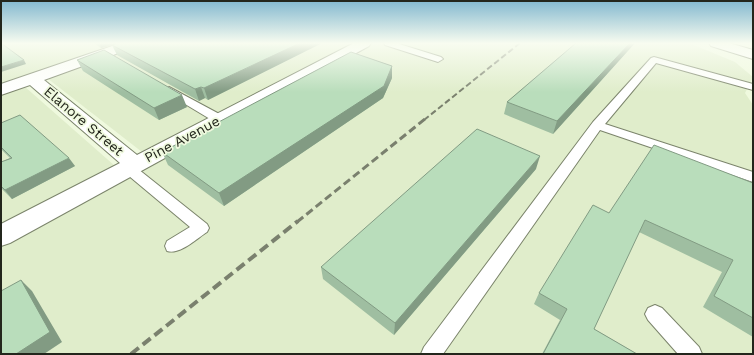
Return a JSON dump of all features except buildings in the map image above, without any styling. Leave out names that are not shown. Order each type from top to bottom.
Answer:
[{"type":"street","points":[[1,90],[86,60]]},
{"type":"street","name":"Pine Avenue","points":[[1,236],[333,60]]},
{"type":"street","name":"Elanore Street","points":[[32,79],[131,166]]},
{"type":"lane","points":[[431,354],[597,125],[654,60],[753,87]]},
{"type":"lane","points":[[158,84],[219,120]]},
{"type":"lane","points":[[597,125],[753,177]]},
{"type":"lane","points":[[131,166],[200,228],[172,246]]},
{"type":"lane","points":[[655,314],[692,354]]},
{"type":"shaded area","points":[[1,60],[75,60],[1,85]]},
{"type":"shaded area","points":[[98,60],[321,60],[142,152],[47,78]]},
{"type":"shaded area","points":[[344,60],[729,60],[735,62],[753,77],[745,93],[753,105],[753,354],[1,354],[1,246]]},
{"type":"shaded area","points":[[24,86],[115,166],[1,225],[1,94]]},
{"type":"railway","points":[[424,120],[499,60]]},
{"type":"railway","points":[[297,222],[425,119]]},
{"type":"railway","points":[[131,354],[298,221]]}]
